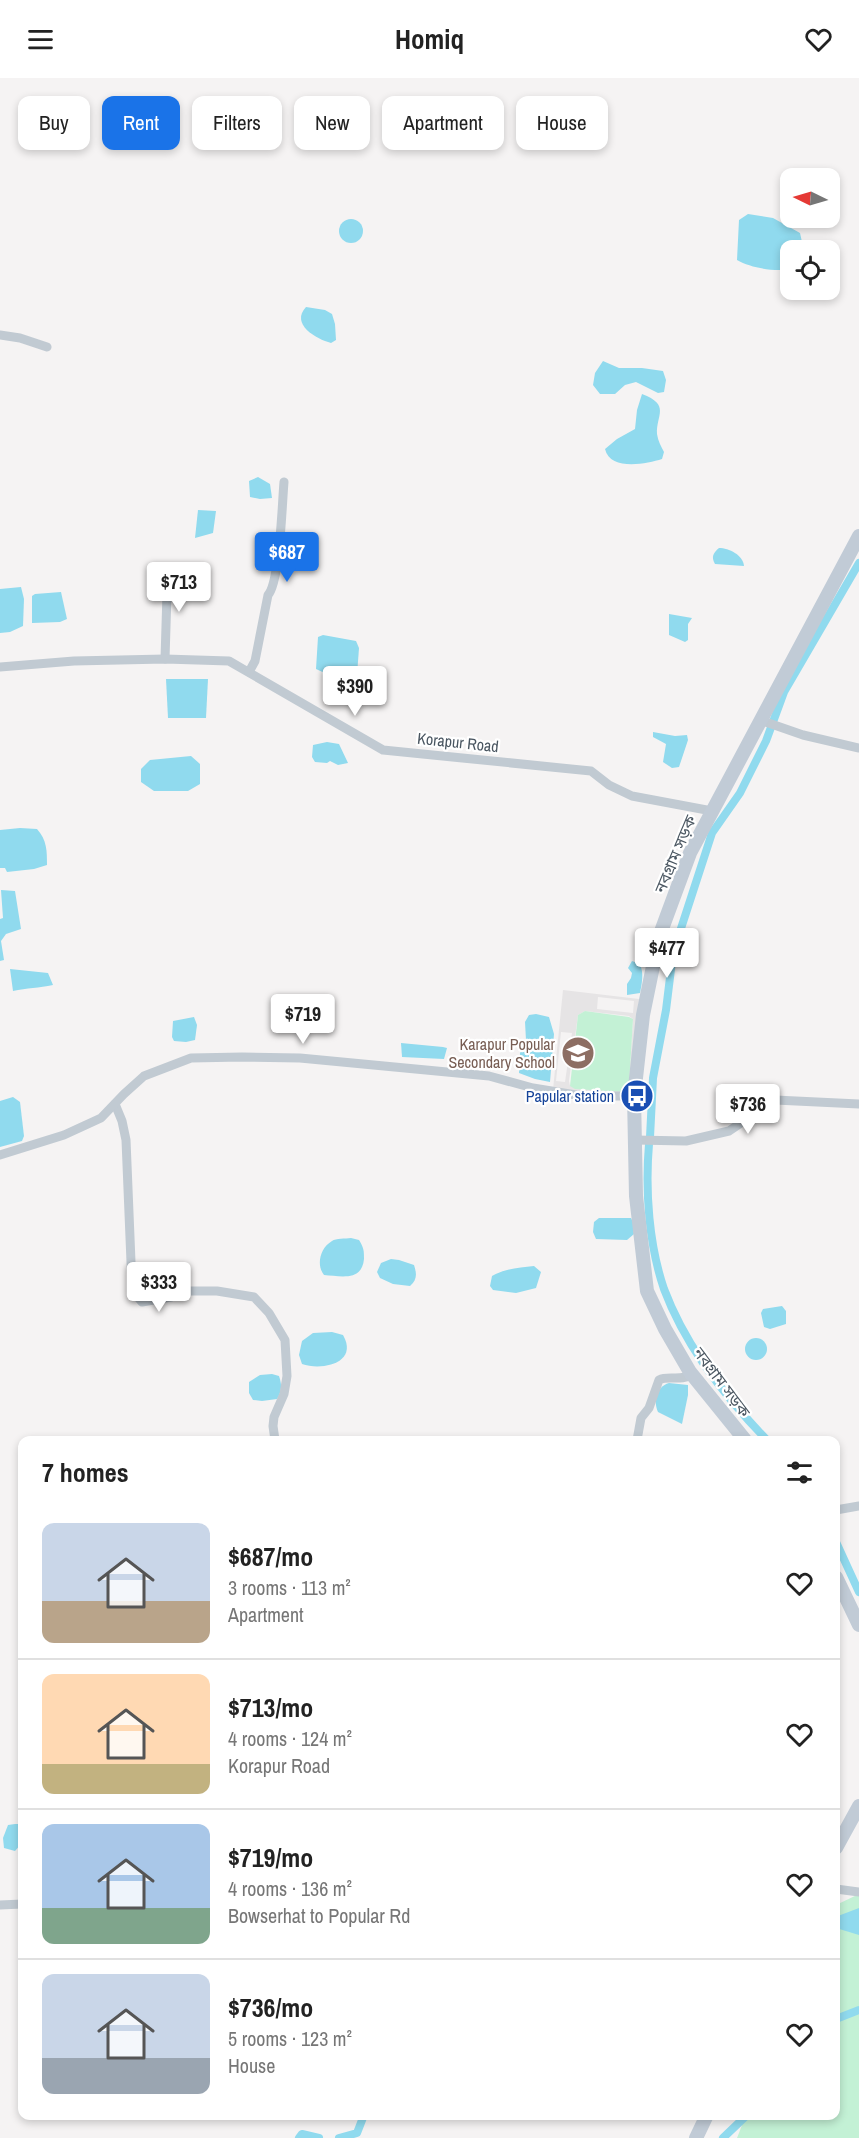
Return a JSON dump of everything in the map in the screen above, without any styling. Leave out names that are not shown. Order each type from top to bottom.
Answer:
[{"type":"main road","name":"নবগ্রাম সড়ক","points":[[742,1436],[692,1374],[665,1329],[647,1291],[636,1196],[634,1096],[643,1015],[659,937],[690,853],[859,536]]},
{"type":"main road","points":[[840,1585],[859,1625]]},
{"type":"main road","points":[[840,1841],[859,1806]]},
{"type":"main road","points":[[696,2138],[705,2120]]},
{"type":"street","points":[[0,335],[20,338],[47,347]]},
{"type":"street","points":[[249,672],[255,661],[268,595],[273,590],[278,564],[284,482]]},
{"type":"street","points":[[156,584],[166,593],[165,659]]},
{"type":"street","name":"Korapur Road","points":[[0,668],[74,661],[165,659],[229,661],[383,750],[591,771],[609,785],[632,796],[712,811]]},
{"type":"street","points":[[760,720],[803,735],[859,748]]},
{"type":"street","points":[[0,1155],[64,1136],[101,1119],[144,1076],[191,1058],[300,1058],[489,1076],[533,1088],[582,1096],[634,1096]]},
{"type":"street","points":[[635,1140],[686,1141],[729,1131],[775,1100],[859,1104]]},
{"type":"street","points":[[115,1104],[126,1140],[132,1286],[136,1295],[142,1302],[171,1298],[187,1291],[217,1291],[254,1297],[269,1313],[285,1340],[287,1376],[284,1394],[274,1417],[274,1436]]},
{"type":"street","points":[[638,1436],[641,1418],[649,1408],[659,1380],[665,1377],[683,1378],[692,1374]]},
{"type":"street","points":[[840,1509],[859,1506]]},
{"type":"street","points":[[840,1890],[859,1892]]},
{"type":"street","points":[[0,1905],[18,1904]]},
{"type":"shaded area","points":[[563,990],[639,999],[630,1094],[553,1090]],"holes":[[[598,997],[634,1001],[633,1013],[597,1009]],[[585,1011],[629,1016],[633,1019],[629,1086],[570,1086],[578,1015]],[[561,1032],[572,1033],[565,1082],[556,1081]]]},
{"type":"green space","points":[[585,1011],[633,1019],[629,1086],[625,1092],[575,1089],[570,1086],[578,1015]]},
{"type":"green space","points":[[859,1894],[859,2138],[737,2138],[744,2120],[840,2120],[840,1903]]},
{"type":"water","points":[[748,214],[773,218],[780,222],[780,228],[791,228],[800,233],[802,240],[780,240],[780,270],[763,269],[749,265],[737,260],[739,220]]},
{"type":"water","points":[[351,219],[360,222],[363,231],[360,240],[351,243],[342,240],[339,231],[342,222]]},
{"type":"water","points":[[306,307],[325,310],[332,314],[336,340],[331,343],[325,341],[307,330],[301,319]]},
{"type":"water","points":[[603,361],[619,368],[663,371],[666,380],[664,392],[658,393],[636,382],[625,385],[615,394],[600,394],[593,385],[595,373]]},
{"type":"water","points":[[642,394],[651,398],[659,406],[657,434],[664,452],[662,459],[638,464],[614,461],[605,449],[635,429]]},
{"type":"water","points":[[258,477],[270,484],[272,498],[250,497],[249,481]]},
{"type":"water","points":[[198,510],[216,511],[213,533],[195,538]]},
{"type":"water","points":[[719,548],[735,553],[744,566],[715,564],[713,555]]},
{"type":"water","points":[[21,587],[24,599],[23,626],[10,632],[0,633],[0,589]]},
{"type":"water","points":[[61,592],[67,619],[60,622],[32,623],[32,596]]},
{"type":"water","points":[[669,614],[692,618],[688,624],[688,640],[685,642],[669,635]]},
{"type":"water","points":[[323,635],[356,641],[359,648],[357,675],[329,675],[316,669],[318,637]]},
{"type":"water","points":[[166,679],[208,679],[206,718],[168,718]]},
{"type":"water","points":[[653,732],[675,736],[687,735],[688,740],[679,767],[672,768],[663,762],[666,744],[653,737]]},
{"type":"water","points":[[327,742],[339,744],[348,763],[338,765],[330,761],[315,762],[312,757],[313,745]]},
{"type":"water","points":[[191,756],[200,764],[200,784],[188,791],[154,791],[141,782],[141,769],[150,760]]},
{"type":"water","points":[[37,829],[43,837],[47,865],[7,872],[5,868],[0,868],[0,830]]},
{"type":"water","points":[[1,890],[15,891],[21,929],[6,934],[1,941],[4,960],[0,961],[0,919],[3,918]]},
{"type":"water","points":[[632,961],[640,964],[642,975],[640,993],[627,995],[627,984],[632,973],[628,968]]},
{"type":"water","points":[[10,969],[48,973],[53,985],[13,991]]},
{"type":"water","points":[[529,1015],[549,1017],[554,1034],[550,1082],[519,1073],[520,1053],[526,1040],[525,1022]]},
{"type":"water","points":[[194,1017],[197,1025],[195,1040],[174,1041],[173,1021]]},
{"type":"water","points":[[401,1043],[447,1048],[444,1059],[402,1057]]},
{"type":"water","points":[[13,1097],[20,1102],[24,1136],[22,1141],[0,1147],[0,1101]]},
{"type":"water","points":[[599,1218],[631,1218],[634,1234],[627,1240],[596,1239],[593,1232],[594,1222]]},
{"type":"water","points":[[351,1238],[359,1240],[363,1249],[364,1259],[359,1271],[349,1276],[324,1275],[320,1266],[322,1252],[334,1240]]},
{"type":"water","points":[[391,1259],[414,1265],[416,1277],[410,1286],[393,1284],[380,1278],[377,1272],[381,1263]]},
{"type":"water","points":[[534,1266],[541,1272],[536,1288],[516,1293],[493,1290],[490,1286],[492,1276],[497,1273]]},
{"type":"water","points":[[782,1306],[786,1311],[786,1324],[770,1329],[764,1327],[761,1313],[763,1309]]},
{"type":"water","points":[[332,1332],[343,1335],[347,1345],[342,1358],[328,1365],[302,1364],[299,1355],[302,1341],[313,1333]]},
{"type":"water","points":[[756,1338],[764,1341],[767,1349],[764,1357],[756,1360],[748,1357],[745,1349],[748,1341]]},
{"type":"water","points":[[260,1375],[279,1376],[281,1382],[281,1391],[277,1399],[253,1400],[249,1393],[249,1382]]},
{"type":"water","points":[[669,1383],[688,1385],[682,1424],[658,1412],[656,1399],[658,1391]]},
{"type":"water","points":[[18,1824],[18,1848],[15,1851],[4,1848],[3,1838],[8,1825]]},
{"type":"water","points":[[859,1908],[859,1935],[840,1929],[840,1915]]},
{"type":"waterway","points":[[650,1137],[653,1078],[666,1010],[673,953],[712,833],[740,793],[766,741],[784,692],[859,563]]},
{"type":"waterway","points":[[649,1144],[649,1218],[664,1289],[683,1330],[708,1370],[763,1436]]},
{"type":"waterway","points":[[840,1551],[859,1592]]},
{"type":"waterway","points":[[840,2017],[859,2010]]},
{"type":"waterway","points":[[339,2138],[357,2133],[362,2120]]},
{"type":"waterway","points":[[723,2138],[742,2120]]},
{"type":"waterway","points":[[299,2138],[302,2134],[319,2138]]},
{"type":"place","name":"Karapur Popular Secondary School","points":[[578,1053]]},
{"type":"place","name":"Papular station","points":[[637,1096]]}]
